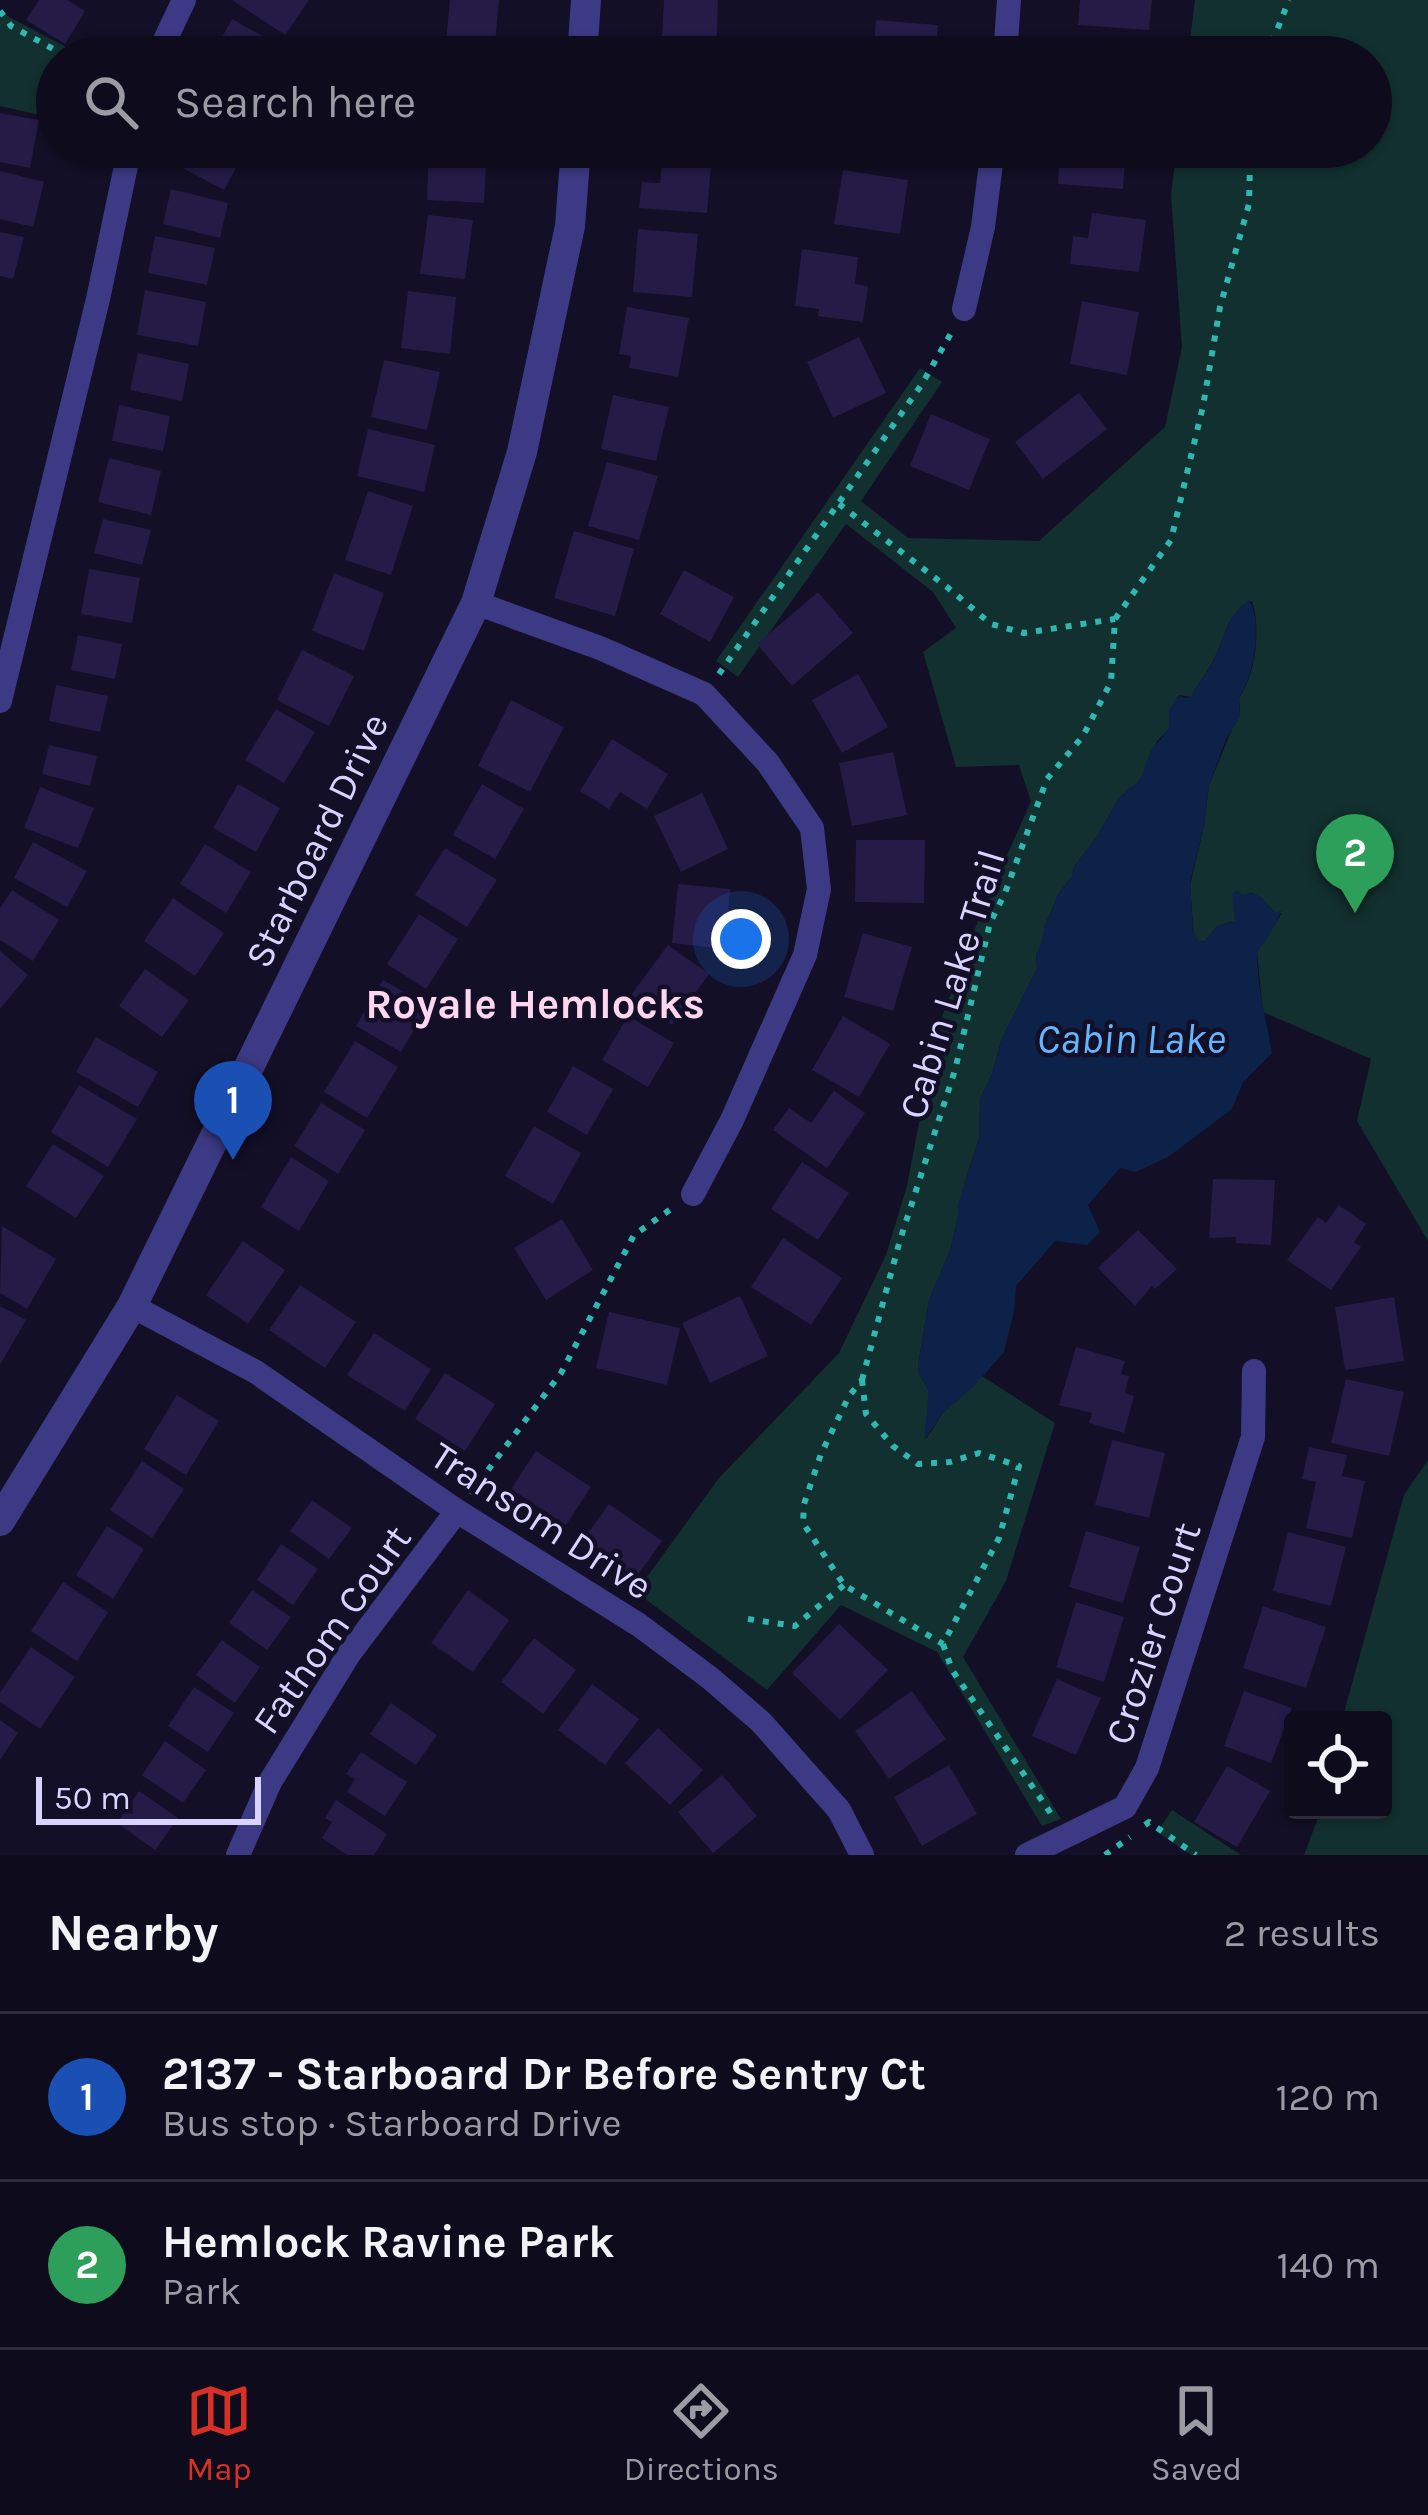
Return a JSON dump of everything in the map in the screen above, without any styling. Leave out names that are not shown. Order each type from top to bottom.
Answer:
[{"type":"street","points":[[167,36],[184,0]]},
{"type":"street","points":[[583,36],[586,0]]},
{"type":"street","points":[[1006,36],[1009,0]]},
{"type":"street","points":[[0,701],[126,168]]},
{"type":"street","name":"Starboard Drive","points":[[0,1521],[132,1306],[476,603],[526,429],[570,226],[574,168]]},
{"type":"street","points":[[964,309],[990,168]]},
{"type":"street","points":[[476,603],[600,648],[704,694],[768,763],[812,828],[819,889],[806,955],[750,1082],[693,1194]]},
{"type":"street","name":"Transom Drive","points":[[132,1306],[256,1372],[458,1511],[640,1625],[761,1722],[838,1810],[862,1855]]},
{"type":"street","name":"Crozier Court","points":[[1027,1855],[1125,1808],[1147,1768],[1253,1437],[1254,1371]]},
{"type":"street","name":"Fathom Court","points":[[238,1855],[270,1782],[350,1654],[458,1511]]},
{"type":"path","points":[[1274,36],[1288,0]]},
{"type":"path","points":[[0,11],[11,26],[36,40]]},
{"type":"path","points":[[838,503],[991,624],[1024,633],[1115,619],[1171,540],[1203,406],[1220,307],[1250,204],[1250,168]]},
{"type":"path","points":[[704,694],[922,384],[964,309]]},
{"type":"path","name":"Cabin Lake Trail","points":[[943,1644],[844,1585],[803,1523],[804,1504],[821,1454],[849,1396],[862,1380],[955,1070],[990,923],[1047,779],[1083,736],[1111,682],[1115,619]]},
{"type":"path","points":[[458,1511],[561,1373],[634,1235],[693,1194]]},
{"type":"path","points":[[862,1380],[866,1414],[893,1446],[918,1465],[979,1453],[1019,1466],[999,1538],[943,1644],[952,1670],[1067,1838]]},
{"type":"path","points":[[748,1618],[794,1626],[844,1585]]},
{"type":"path","points":[[1106,1855],[1149,1822],[1196,1855]]},
{"type":"green space","points":[[1195,0],[1428,0],[1428,1241],[1357,1121],[1371,1059],[1263,1012],[1257,952],[1282,913],[1274,912],[1252,893],[1243,895],[1235,921],[1217,926],[1205,941],[1194,937],[1190,885],[1209,785],[1253,664],[1256,624],[1252,601],[1231,619],[1211,666],[1191,697],[1179,695],[1169,711],[1169,729],[1157,741],[1140,780],[1118,799],[1059,893],[1036,955],[1037,968],[1002,1038],[980,1099],[979,1138],[951,1248],[929,1300],[918,1365],[929,1391],[926,1439],[943,1413],[982,1376],[1055,1423],[1006,1581],[963,1657],[1061,1819],[1042,1826],[937,1652],[841,1605],[767,1690],[636,1592],[719,1478],[839,1353],[886,1255],[907,1186],[936,1033],[1031,801],[1019,765],[956,767],[923,652],[956,628],[933,592],[846,524],[738,677],[716,661],[920,368],[942,382],[861,501],[908,538],[1039,541],[1165,427],[1182,347],[1171,195],[1174,168],[1392,168],[1392,36],[1191,36]]},
{"type":"green space","points":[[0,12],[45,36],[36,36],[36,114],[0,106]]},
{"type":"green space","points":[[1428,1460],[1428,1855],[1304,1855],[1318,1819],[1392,1819],[1392,1711],[1344,1711],[1404,1495]]},
{"type":"green space","points":[[1172,1810],[1241,1855],[1191,1855],[1157,1832]]},
{"type":"water","name":"Cabin Lake","points":[[1249,600],[1256,635],[1252,664],[1239,698],[1240,717],[1226,739],[1209,785],[1190,882],[1193,931],[1199,942],[1217,926],[1235,921],[1232,894],[1236,890],[1263,899],[1274,912],[1282,911],[1257,952],[1272,1053],[1243,1082],[1232,1109],[1168,1157],[1136,1172],[1120,1168],[1088,1205],[1100,1232],[1087,1245],[1055,1241],[1016,1286],[1004,1352],[943,1413],[924,1440],[929,1391],[918,1365],[929,1300],[951,1248],[957,1207],[979,1138],[980,1099],[1002,1038],[1037,968],[1045,925],[1074,867],[1118,799],[1140,780],[1151,750],[1169,729],[1169,711],[1179,695],[1191,697],[1231,620]]},
{"type":"building","points":[[39,0],[67,0],[85,11],[70,36],[52,36],[26,20]]},
{"type":"building","points":[[232,0],[309,0],[285,35]]},
{"type":"building","points":[[450,0],[499,0],[496,36],[446,36]]},
{"type":"building","points":[[664,0],[718,0],[717,36],[662,36]]},
{"type":"building","points":[[1080,0],[1152,0],[1149,30],[1078,25]]},
{"type":"building","points":[[232,19],[262,36],[223,36]]},
{"type":"building","points":[[876,20],[938,25],[937,36],[875,36]]},
{"type":"building","points":[[0,113],[36,119],[30,168],[0,162]]},
{"type":"building","points":[[182,168],[236,168],[224,190]]},
{"type":"building","points":[[428,168],[486,168],[484,203],[427,200]]},
{"type":"building","points":[[661,168],[711,168],[707,213],[639,208],[642,182],[660,183]]},
{"type":"building","points":[[1059,168],[1124,168],[1123,189],[1058,184]]},
{"type":"building","points":[[843,170],[908,180],[900,234],[834,224]]},
{"type":"building","points":[[0,171],[44,182],[33,227],[0,219]]},
{"type":"building","points":[[171,189],[228,203],[220,238],[163,224]]},
{"type":"building","points":[[1092,213],[1146,220],[1139,272],[1070,264],[1073,236],[1088,238]]},
{"type":"building","points":[[428,215],[473,220],[465,279],[420,274]]},
{"type":"building","points":[[638,229],[698,234],[692,297],[633,292]]},
{"type":"building","points":[[0,232],[24,237],[13,279],[0,276]]},
{"type":"building","points":[[155,236],[215,248],[207,285],[148,273]]},
{"type":"building","points":[[802,249],[858,257],[855,284],[868,286],[863,322],[818,316],[819,309],[795,306]]},
{"type":"building","points":[[145,290],[206,302],[198,346],[137,335]]},
{"type":"building","points":[[408,291],[456,297],[450,354],[401,348]]},
{"type":"building","points":[[1082,301],[1139,312],[1127,375],[1070,364]]},
{"type":"building","points":[[627,307],[689,318],[678,377],[629,368],[631,356],[619,354]]},
{"type":"building","points":[[859,337],[886,393],[833,418],[807,362]]},
{"type":"building","points":[[138,353],[189,364],[182,401],[130,390]]},
{"type":"building","points":[[384,360],[440,372],[427,430],[371,417]]},
{"type":"building","points":[[1079,393],[1107,429],[1043,479],[1015,442]]},
{"type":"building","points":[[613,395],[669,407],[656,461],[601,449]]},
{"type":"building","points":[[119,405],[170,416],[163,451],[112,441]]},
{"type":"building","points":[[931,414],[990,439],[969,490],[910,466]]},
{"type":"building","points":[[368,429],[435,445],[424,492],[357,476]]},
{"type":"building","points":[[109,458],[161,471],[151,515],[98,502]]},
{"type":"building","points":[[607,462],[658,476],[639,540],[588,526]]},
{"type":"building","points":[[368,491],[413,506],[391,575],[345,560]]},
{"type":"building","points":[[103,519],[151,530],[142,565],[94,553]]},
{"type":"building","points":[[574,531],[634,549],[615,616],[554,598]]},
{"type":"building","points":[[89,569],[140,578],[132,623],[81,614]]},
{"type":"building","points":[[684,570],[734,597],[710,642],[660,614]]},
{"type":"building","points":[[334,573],[384,593],[364,651],[312,631]]},
{"type":"building","points":[[818,592],[853,633],[792,686],[757,644]]},
{"type":"building","points":[[78,635],[122,644],[115,679],[71,670]]},
{"type":"building","points":[[302,650],[354,676],[329,726],[277,700]]},
{"type":"building","points":[[858,674],[888,727],[842,753],[812,700]]},
{"type":"building","points":[[56,685],[108,696],[100,732],[49,721]]},
{"type":"building","points":[[511,700],[564,727],[530,792],[478,766]]},
{"type":"building","points":[[276,709],[315,732],[284,783],[245,760]]},
{"type":"building","points":[[612,739],[668,774],[647,809],[620,792],[609,809],[580,791]]},
{"type":"building","points":[[49,745],[97,756],[90,786],[42,774]]},
{"type":"building","points":[[893,752],[907,815],[852,826],[839,763]]},
{"type":"building","points":[[238,784],[280,808],[256,852],[213,828]]},
{"type":"building","points":[[482,784],[524,809],[495,859],[453,835]]},
{"type":"building","points":[[40,787],[94,808],[78,848],[24,828]]},
{"type":"building","points":[[702,793],[728,849],[681,872],[654,816]]},
{"type":"building","points":[[856,840],[925,840],[924,903],[855,902]]},
{"type":"building","points":[[33,842],[87,871],[67,907],[14,878]]},
{"type":"building","points":[[205,844],[251,872],[226,913],[180,884]]},
{"type":"building","points":[[445,848],[497,880],[467,927],[415,895]]},
{"type":"building","points":[[678,884],[730,889],[725,949],[672,943]]},
{"type":"building","points":[[12,890],[59,920],[33,961],[0,940],[0,908]]},
{"type":"building","points":[[173,898],[224,933],[195,976],[144,941]]},
{"type":"building","points":[[419,914],[458,939],[426,989],[387,964]]},
{"type":"building","points":[[863,933],[912,947],[893,1011],[844,997]]},
{"type":"building","points":[[668,945],[709,974],[672,1025],[631,995]]},
{"type":"building","points":[[0,951],[28,975],[0,1009]]},
{"type":"building","points":[[145,969],[189,1000],[162,1037],[119,1006]]},
{"type":"building","points":[[383,980],[428,1006],[401,1052],[356,1026]]},
{"type":"building","points":[[628,1016],[674,1043],[648,1087],[602,1060]]},
{"type":"building","points":[[843,1016],[890,1044],[859,1097],[812,1070]]},
{"type":"building","points":[[96,1037],[158,1072],[138,1107],[76,1072]]},
{"type":"building","points":[[355,1041],[398,1067],[367,1118],[324,1092]]},
{"type":"building","points":[[573,1066],[613,1089],[587,1135],[547,1112]]},
{"type":"building","points":[[79,1085],[137,1119],[108,1167],[51,1132]]},
{"type":"building","points":[[834,1091],[865,1113],[827,1168],[773,1130],[789,1108],[811,1123]]},
{"type":"building","points":[[321,1103],[365,1130],[338,1174],[294,1146]]},
{"type":"building","points":[[534,1126],[581,1153],[553,1204],[505,1176]]},
{"type":"building","points":[[53,1144],[104,1176],[76,1218],[26,1186]]},
{"type":"building","points":[[291,1157],[329,1181],[299,1231],[261,1207]]},
{"type":"building","points":[[802,1162],[849,1193],[818,1240],[771,1209]]},
{"type":"building","points":[[1213,1179],[1275,1180],[1271,1245],[1236,1243],[1236,1237],[1209,1238]]},
{"type":"building","points":[[1339,1205],[1366,1224],[1354,1242],[1361,1247],[1331,1290],[1287,1260],[1318,1217],[1326,1223]]},
{"type":"building","points":[[562,1219],[593,1270],[546,1300],[514,1248]]},
{"type":"building","points":[[2,1226],[56,1259],[27,1309],[0,1293]]},
{"type":"building","points":[[1138,1230],[1177,1269],[1155,1289],[1152,1286],[1135,1306],[1098,1268]]},
{"type":"building","points":[[783,1238],[842,1278],[811,1325],[751,1287]]},
{"type":"building","points":[[243,1241],[285,1270],[248,1324],[206,1295]]},
{"type":"building","points":[[300,1285],[356,1322],[325,1368],[269,1330]]},
{"type":"building","points":[[740,1296],[768,1356],[710,1383],[682,1323]]},
{"type":"building","points":[[1394,1297],[1404,1361],[1345,1370],[1335,1307]]},
{"type":"building","points":[[0,1306],[26,1320],[0,1365]]},
{"type":"building","points":[[609,1312],[680,1328],[667,1385],[596,1368]]},
{"type":"building","points":[[374,1333],[431,1369],[405,1411],[347,1375]]},
{"type":"building","points":[[1076,1347],[1125,1361],[1121,1374],[1129,1376],[1125,1393],[1134,1396],[1124,1433],[1089,1423],[1092,1413],[1059,1405]]},
{"type":"building","points":[[445,1373],[495,1404],[465,1451],[415,1419]]},
{"type":"building","points":[[1346,1379],[1404,1392],[1389,1456],[1331,1443]]},
{"type":"building","points":[[177,1395],[219,1421],[186,1475],[144,1449]]},
{"type":"building","points":[[1112,1440],[1165,1453],[1149,1518],[1095,1505]]},
{"type":"building","points":[[1309,1447],[1347,1455],[1342,1476],[1365,1481],[1352,1538],[1306,1528],[1316,1482],[1302,1479]]},
{"type":"building","points":[[536,1451],[591,1487],[566,1525],[511,1489]]},
{"type":"building","points":[[142,1461],[184,1489],[152,1538],[110,1510]]},
{"type":"building","points":[[312,1500],[352,1528],[329,1559],[290,1531]]},
{"type":"building","points":[[609,1504],[662,1541],[635,1579],[581,1543]]},
{"type":"building","points":[[107,1526],[144,1549],[113,1599],[76,1575]]},
{"type":"building","points":[[1086,1531],[1140,1547],[1123,1603],[1069,1587]]},
{"type":"building","points":[[1288,1532],[1346,1547],[1331,1606],[1273,1591]]},
{"type":"building","points":[[281,1544],[318,1569],[293,1605],[257,1580]]},
{"type":"building","points":[[63,1582],[108,1612],[77,1661],[31,1631]]},
{"type":"building","points":[[252,1590],[291,1617],[267,1650],[229,1623]]},
{"type":"building","points":[[468,1590],[509,1620],[473,1672],[431,1643]]},
{"type":"building","points":[[1076,1602],[1124,1617],[1104,1682],[1056,1667]]},
{"type":"building","points":[[1263,1606],[1326,1627],[1306,1688],[1243,1668]]},
{"type":"building","points":[[839,1624],[888,1670],[840,1720],[792,1673]]},
{"type":"building","points":[[534,1638],[576,1670],[543,1714],[501,1682]]},
{"type":"building","points":[[222,1640],[260,1667],[235,1703],[196,1675]]},
{"type":"building","points":[[31,1647],[75,1677],[40,1729],[0,1702],[0,1693]]},
{"type":"building","points":[[1057,1679],[1101,1698],[1076,1755],[1032,1736]]},
{"type":"building","points":[[592,1684],[639,1719],[605,1765],[558,1730]]},
{"type":"building","points":[[194,1687],[234,1713],[208,1752],[168,1726]]},
{"type":"building","points":[[912,1691],[946,1739],[889,1779],[855,1731]]},
{"type":"building","points":[[1244,1691],[1292,1708],[1284,1711],[1284,1729],[1271,1763],[1224,1746]]},
{"type":"building","points":[[391,1703],[437,1735],[416,1765],[370,1734]]},
{"type":"building","points":[[0,1720],[18,1733],[0,1760]]},
{"type":"building","points":[[658,1728],[703,1770],[670,1805],[625,1763]]},
{"type":"building","points":[[165,1741],[206,1770],[183,1803],[142,1775]]},
{"type":"building","points":[[361,1752],[407,1782],[385,1816],[347,1792],[355,1779],[346,1774]]},
{"type":"building","points":[[949,1765],[977,1814],[922,1846],[894,1797]]},
{"type":"building","points":[[1227,1766],[1270,1791],[1237,1847],[1194,1822]]},
{"type":"building","points":[[722,1775],[757,1816],[713,1853],[678,1812]]},
{"type":"building","points":[[139,1791],[178,1818],[155,1850],[117,1823]]},
{"type":"building","points":[[336,1800],[387,1834],[374,1855],[347,1855],[322,1838],[332,1822],[325,1818]]},
{"type":"place","name":"Hemlock Ravine Park","points":[[1355,913]]},
{"type":"place","name":"2137 - Starboard Dr Before Sentry Ct","points":[[233,1160]]},
{"type":"district","name":"Royale Hemlocks","points":[[535,1003]]}]
